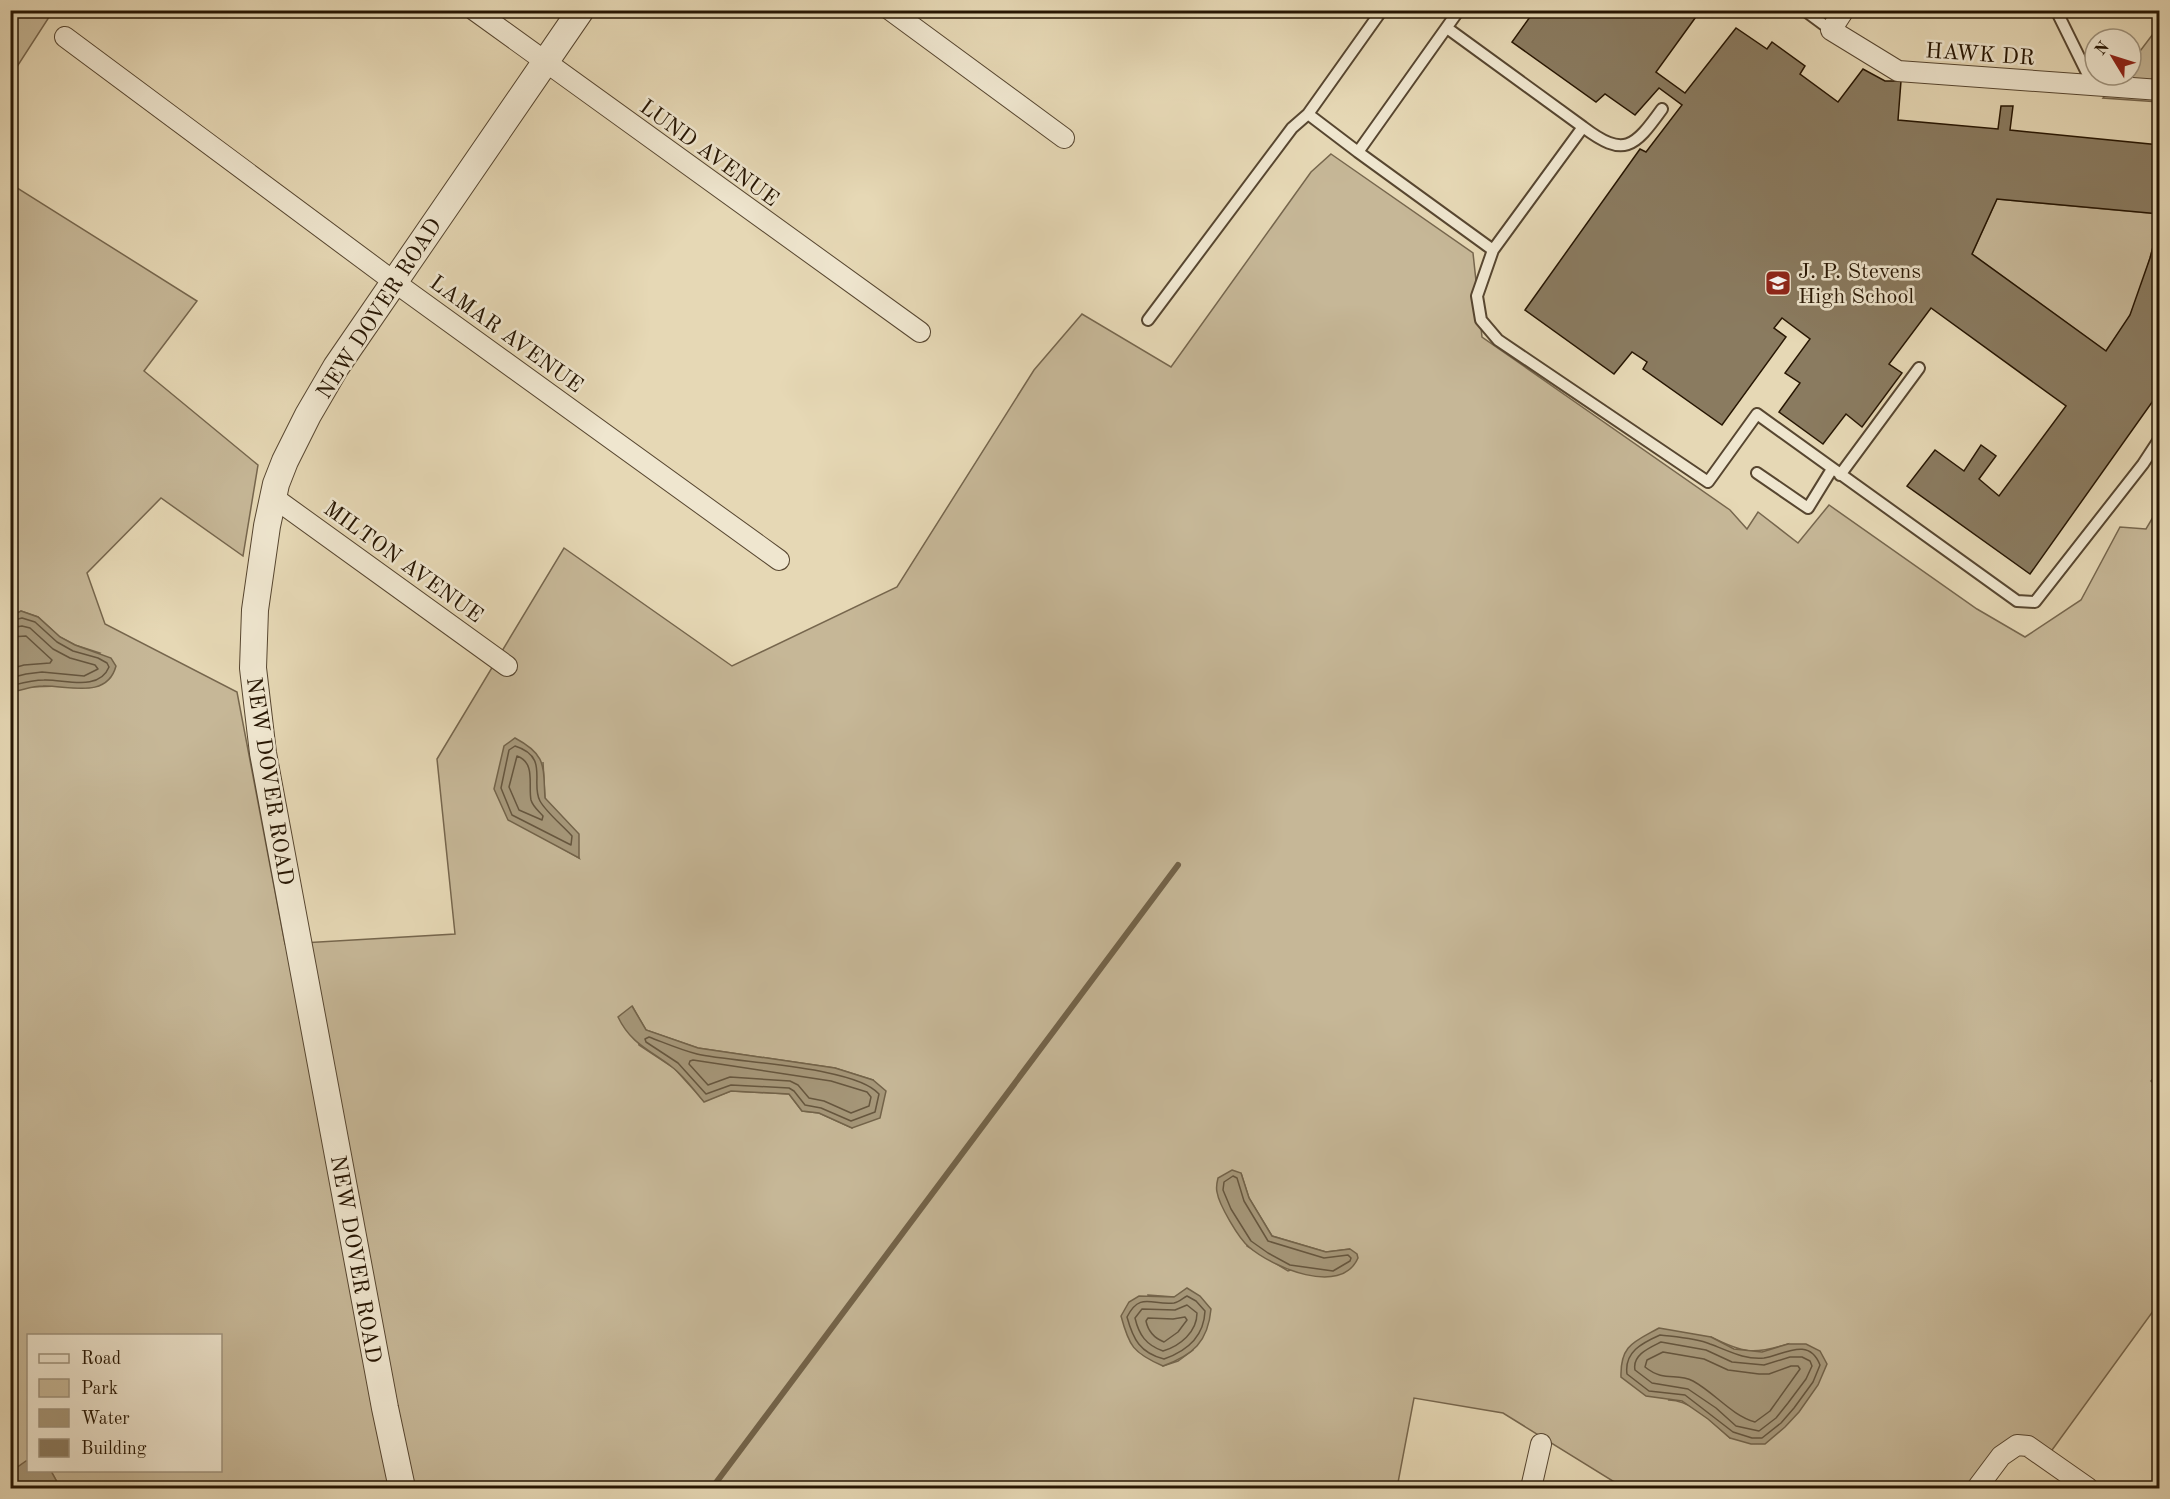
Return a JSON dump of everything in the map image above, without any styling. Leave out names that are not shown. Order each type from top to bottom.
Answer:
[{"type":"street","name":"LUND AVENUE","points":[[474,10],[920,332]]},
{"type":"street","name":"NEW DOVER ROAD","points":[[402,1488],[276,830],[256,704],[255,610],[261,556],[273,497],[285,460],[336,367],[581,10]]},
{"type":"street","points":[[890,10],[1064,138]]},
{"type":"street","points":[[1831,30],[1844,10]]},
{"type":"street","name":"HAWK DR","points":[[1831,30],[1898,71],[2083,84]]},
{"type":"street","name":"LAMAR AVENUE","points":[[64,37],[393,281],[779,560]]},
{"type":"street","name":"HAWK DR","points":[[2120,87],[2160,90]]},
{"type":"street","name":"MILTON AVENUE","points":[[273,497],[507,666]]},
{"type":"street","points":[[1531,1488],[1541,1444]]},
{"type":"street","points":[[1977,1488],[2001,1456],[2017,1445],[2028,1446],[2083,1484]]},
{"type":"lane","points":[[1148,320],[1292,128],[1308,114],[1382,10]]},
{"type":"lane","points":[[1358,152],[1460,10]]},
{"type":"lane","points":[[1804,10],[1831,30]]},
{"type":"lane","points":[[2056,10],[2083,65]]},
{"type":"lane","points":[[1447,28],[1599,139],[1617,147],[1633,142],[1648,129],[1662,109]]},
{"type":"lane","points":[[1308,114],[1494,250]]},
{"type":"lane","points":[[1583,127],[1494,250],[1477,296],[1481,320],[1498,340],[1708,482],[1757,414],[2017,602],[2035,602],[2143,464],[2160,438]]},
{"type":"lane","points":[[1757,473],[1808,508],[1919,368]]},
{"type":"green space","points":[[10,11],[53,11],[11,76]]},
{"type":"green space","points":[[2159,26],[2159,102],[2103,98],[2112,87],[2143,87],[2143,47]]},
{"type":"green space","points":[[1331,154],[1473,253],[1482,337],[1730,510],[1747,529],[1758,512],[1798,543],[1829,505],[1977,609],[2025,637],[2081,600],[2120,527],[2146,529],[2159,507],[2160,1072],[2151,1081],[2160,1090],[2159,1303],[2047,1457],[2021,1439],[1988,1488],[1624,1488],[1503,1413],[1414,1398],[1397,1488],[54,1488],[57,1482],[52,1472],[222,1472],[222,1334],[27,1334],[27,1462],[12,1471],[11,1475],[11,692],[27,687],[60,686],[100,653],[75,645],[60,637],[38,617],[21,611],[11,616],[11,184],[197,301],[144,371],[258,465],[243,556],[161,498],[87,573],[105,624],[237,692],[285,944],[455,934],[437,759],[564,548],[732,666],[897,587],[1034,370],[1082,314],[1171,367],[1311,172]],"holes":[[[543,762],[545,798],[579,858],[544,838]],[[632,1006],[646,1030],[698,1048],[835,1068],[873,1080],[852,1128],[819,1113],[802,1111],[789,1094],[731,1091],[704,1101],[674,1068],[639,1045]],[[1241,1173],[1249,1198],[1272,1236],[1326,1252],[1350,1249],[1288,1271],[1247,1246]],[[1148,1295],[1174,1297],[1193,1350],[1178,1361],[1163,1366]],[[1711,1337],[1748,1351],[1766,1350],[1788,1344],[1730,1438],[1694,1408],[1669,1400]]]},
{"type":"green space","points":[[1997,199],[2159,214],[2148,266],[2138,296],[2127,321],[2106,351],[1972,254]]},
{"type":"water","points":[[21,611],[38,617],[60,637],[75,645],[111,658],[116,666],[111,677],[95,687],[39,686],[11,692],[11,616]]},
{"type":"water","points":[[515,738],[538,756],[543,769],[545,798],[579,834],[579,858],[508,820],[494,789],[504,746]]},
{"type":"water","points":[[632,1006],[646,1030],[698,1048],[835,1068],[873,1080],[886,1091],[880,1118],[852,1128],[819,1113],[802,1111],[789,1094],[731,1091],[704,1102],[689,1083],[635,1040],[623,1026],[618,1017]]},
{"type":"water","points":[[1232,1170],[1241,1173],[1249,1198],[1272,1236],[1326,1252],[1350,1249],[1357,1254],[1358,1258],[1349,1270],[1337,1276],[1306,1275],[1273,1263],[1249,1247],[1230,1221],[1217,1192],[1218,1178]]},
{"type":"water","points":[[1187,1288],[1200,1296],[1211,1309],[1206,1330],[1191,1352],[1163,1366],[1145,1357],[1134,1347],[1127,1335],[1121,1316],[1129,1302],[1139,1296],[1174,1297]]},
{"type":"water","points":[[1659,1328],[1711,1337],[1734,1349],[1762,1352],[1788,1344],[1806,1344],[1820,1351],[1827,1364],[1818,1385],[1785,1427],[1765,1444],[1751,1444],[1730,1438],[1682,1401],[1646,1396],[1621,1377],[1621,1366],[1626,1351],[1636,1341]]},
{"type":"water","points":[[27,1461],[27,1472],[52,1472],[57,1482],[54,1488],[11,1488],[12,1471]]},
{"type":"building","name":"J. P. Stevens High School","points":[[1535,10],[1694,10],[1698,14],[1656,72],[1685,93],[1736,28],[1767,49],[1772,42],[1805,66],[1800,74],[1838,102],[1863,69],[1885,81],[1901,81],[1898,120],[1998,129],[2001,106],[2013,106],[2010,130],[2160,145],[2160,214],[1997,199],[1972,254],[2106,351],[2130,315],[2160,221],[2160,391],[2030,574],[1907,486],[1935,450],[1964,471],[1981,445],[1996,456],[1979,479],[1999,496],[2066,406],[1931,308],[1889,364],[1902,373],[1862,427],[1846,414],[1823,444],[1779,412],[1800,383],[1785,373],[1810,339],[1782,318],[1774,328],[1786,337],[1722,425],[1643,369],[1647,362],[1632,352],[1614,374],[1525,310],[1640,149],[1646,152],[1682,105],[1659,88],[1635,115],[1605,94],[1596,102],[1512,42]]},
{"type":"waterway","points":[[712,1488],[1178,865]]},
{"type":"place","name":"J. P. Stevens High School","points":[[1778,283]]}]
